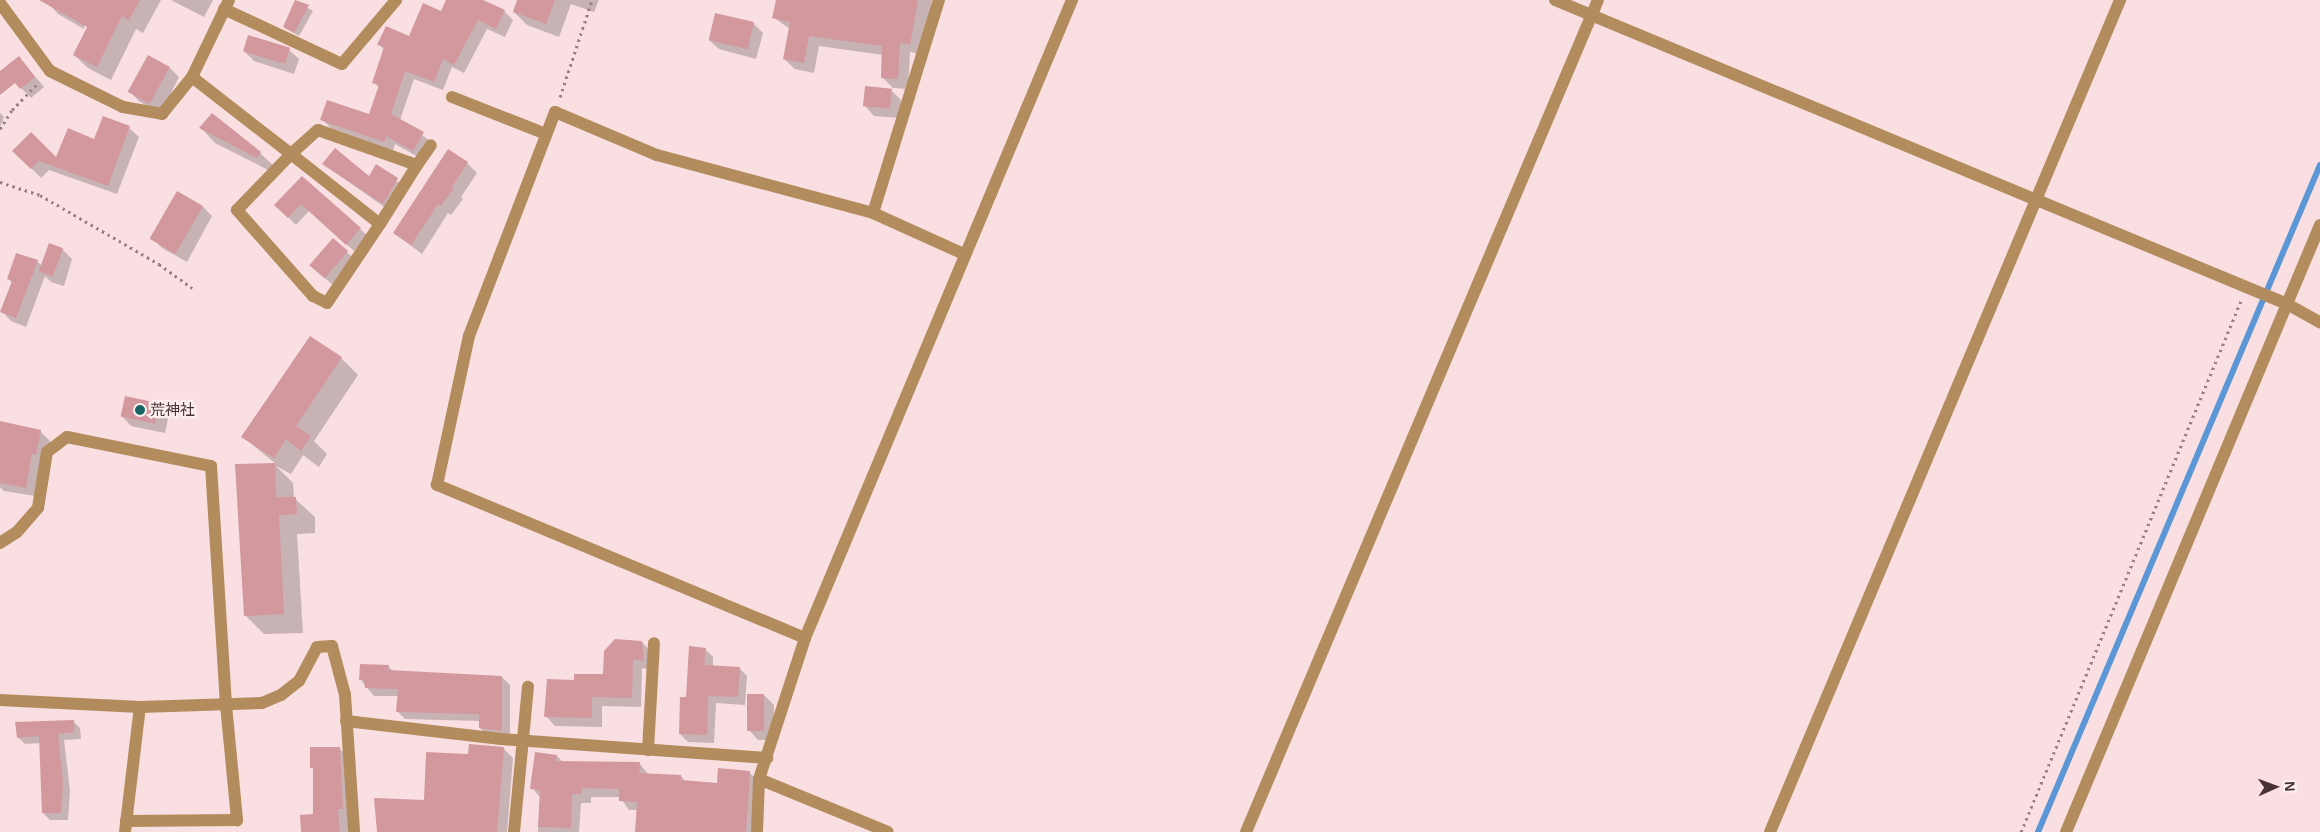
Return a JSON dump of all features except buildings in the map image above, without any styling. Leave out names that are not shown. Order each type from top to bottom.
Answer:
[{"type":"street","points":[[0,3],[50,71],[123,107],[162,114],[192,77],[227,4],[342,64],[396,0]]},
{"type":"street","points":[[873,213],[939,0]]},
{"type":"street","points":[[757,832],[759,779],[805,638],[964,254],[1072,0]]},
{"type":"street","points":[[1555,0],[2250,288],[2320,322]]},
{"type":"street","points":[[1246,832],[1598,0]]},
{"type":"street","points":[[1770,832],[2120,0]]},
{"type":"street","points":[[192,77],[380,224]]},
{"type":"street","points":[[452,97],[546,134]]},
{"type":"street","points":[[805,638],[437,485],[469,336],[555,112],[656,155],[873,213],[964,254]]},
{"type":"street","points":[[417,165],[318,130],[291,154],[237,210],[312,296],[327,303],[431,145]]},
{"type":"street","points":[[2066,832],[2282,302],[2320,225]]},
{"type":"street","points":[[0,543],[17,532],[38,508],[47,452],[67,437],[212,466],[226,705],[238,820],[126,826],[140,707]]},
{"type":"street","points":[[648,750],[654,643]]},
{"type":"street","points":[[0,700],[140,707],[262,703],[281,695],[299,681],[317,647],[332,646],[345,695],[354,832]]},
{"type":"street","points":[[514,832],[528,687]]},
{"type":"street","points":[[346,721],[522,740],[767,758]]},
{"type":"street","points":[[759,779],[888,832]]},
{"type":"path","points":[[555,112],[592,0]]},
{"type":"path","points":[[0,129],[12,110],[50,71]]},
{"type":"path","points":[[0,182],[40,195],[159,264],[192,288]]},
{"type":"path","points":[[2021,832],[2250,288]]},
{"type":"waterway","points":[[2038,832],[2320,165]]},
{"type":"place","name":"荒神社","points":[[140,410]]}]
